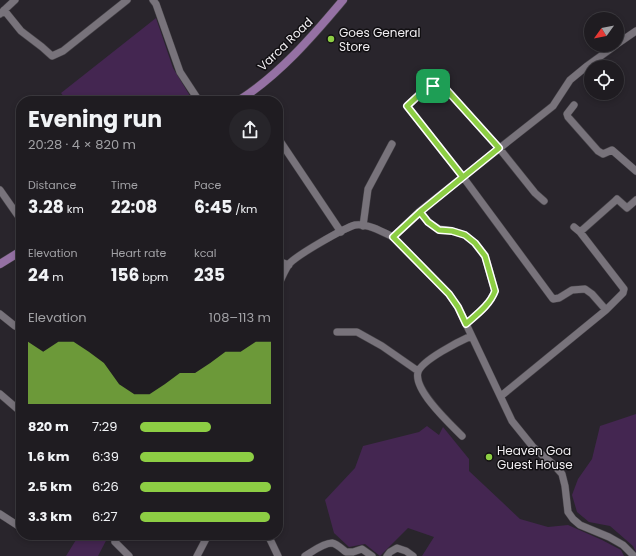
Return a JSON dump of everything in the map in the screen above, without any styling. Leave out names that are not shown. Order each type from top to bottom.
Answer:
[{"type":"main road","name":"Varca Road","points":[[253,96],[296,53],[343,0]]},
{"type":"main road","points":[[0,264],[16,254]]},
{"type":"street","points":[[15,0],[2,12],[21,31],[52,56],[63,51],[127,0]]},
{"type":"street","points":[[153,0],[156,4],[180,72],[197,96]]},
{"type":"street","points":[[624,39],[636,31]]},
{"type":"street","points":[[393,237],[420,212],[553,106],[570,80],[606,52]]},
{"type":"street","points":[[544,201],[535,193],[499,148],[445,88],[433,86],[420,94],[407,106],[463,177],[553,299],[559,298],[572,290],[585,288],[606,310]]},
{"type":"street","points":[[574,105],[567,114],[568,117],[598,151],[603,154],[612,150],[636,172]]},
{"type":"street","points":[[363,226],[368,189],[392,144]]},
{"type":"street","points":[[283,145],[341,232]]},
{"type":"street","points":[[0,190],[16,213]]},
{"type":"street","points":[[501,396],[606,310],[624,293],[624,289],[577,229],[617,199],[627,208],[636,200]]},
{"type":"street","points":[[420,212],[428,222],[439,230],[452,231],[465,235],[475,243],[485,256],[495,291],[493,296],[480,311],[466,324]]},
{"type":"street","points":[[283,276],[288,265],[296,257],[356,225],[368,226],[393,237],[449,294],[458,307],[512,421],[533,447],[562,474],[568,512],[573,519],[580,525],[623,544],[634,556]]},
{"type":"street","points":[[283,263],[288,265]]},
{"type":"street","points":[[0,314],[15,326]]},
{"type":"street","points":[[337,332],[357,332],[382,346],[418,371]]},
{"type":"street","points":[[462,436],[436,409],[422,391],[418,380],[418,371],[424,364],[435,356],[471,336]]},
{"type":"street","points":[[0,394],[16,408]]},
{"type":"street","points":[[0,514],[16,524]]},
{"type":"street","points":[[197,556],[203,540]]},
{"type":"street","points":[[270,540],[278,556]]},
{"type":"street","points":[[115,542],[129,556]]},
{"type":"street","points":[[305,556],[325,545],[332,543],[339,546],[346,552],[353,552],[362,549],[372,556]]},
{"type":"street","points":[[387,556],[390,552],[397,548],[406,551],[413,556]]},
{"type":"shaded area","points":[[156,18],[173,68],[190,96],[63,96],[61,93]]},
{"type":"shaded area","points":[[636,414],[636,552],[633,546],[610,526],[589,522],[577,512],[572,495],[578,479],[592,459],[600,426]]},
{"type":"shaded area","points":[[427,426],[439,435],[443,427],[469,459],[469,471],[520,519],[548,527],[568,525],[621,550],[624,556],[422,556],[434,537],[408,528],[380,556],[365,544],[349,547],[334,533],[325,500],[355,468],[363,446],[419,432]]},
{"type":"shaded area","points":[[76,540],[106,540],[98,556],[66,556]]},
{"type":"place","name":"Goes General Store","points":[[331,39]]},
{"type":"place","name":"Heaven Goa Guest House","points":[[489,457]]},
{"type":"route","points":[[433,86],[420,94],[407,106],[463,177],[420,212],[393,237],[402,248],[413,257],[449,294],[458,307],[466,324],[480,311],[493,296],[495,291],[485,256],[475,243],[465,235],[452,231],[439,230],[428,222],[420,212],[499,148],[445,88],[433,86]]}]
